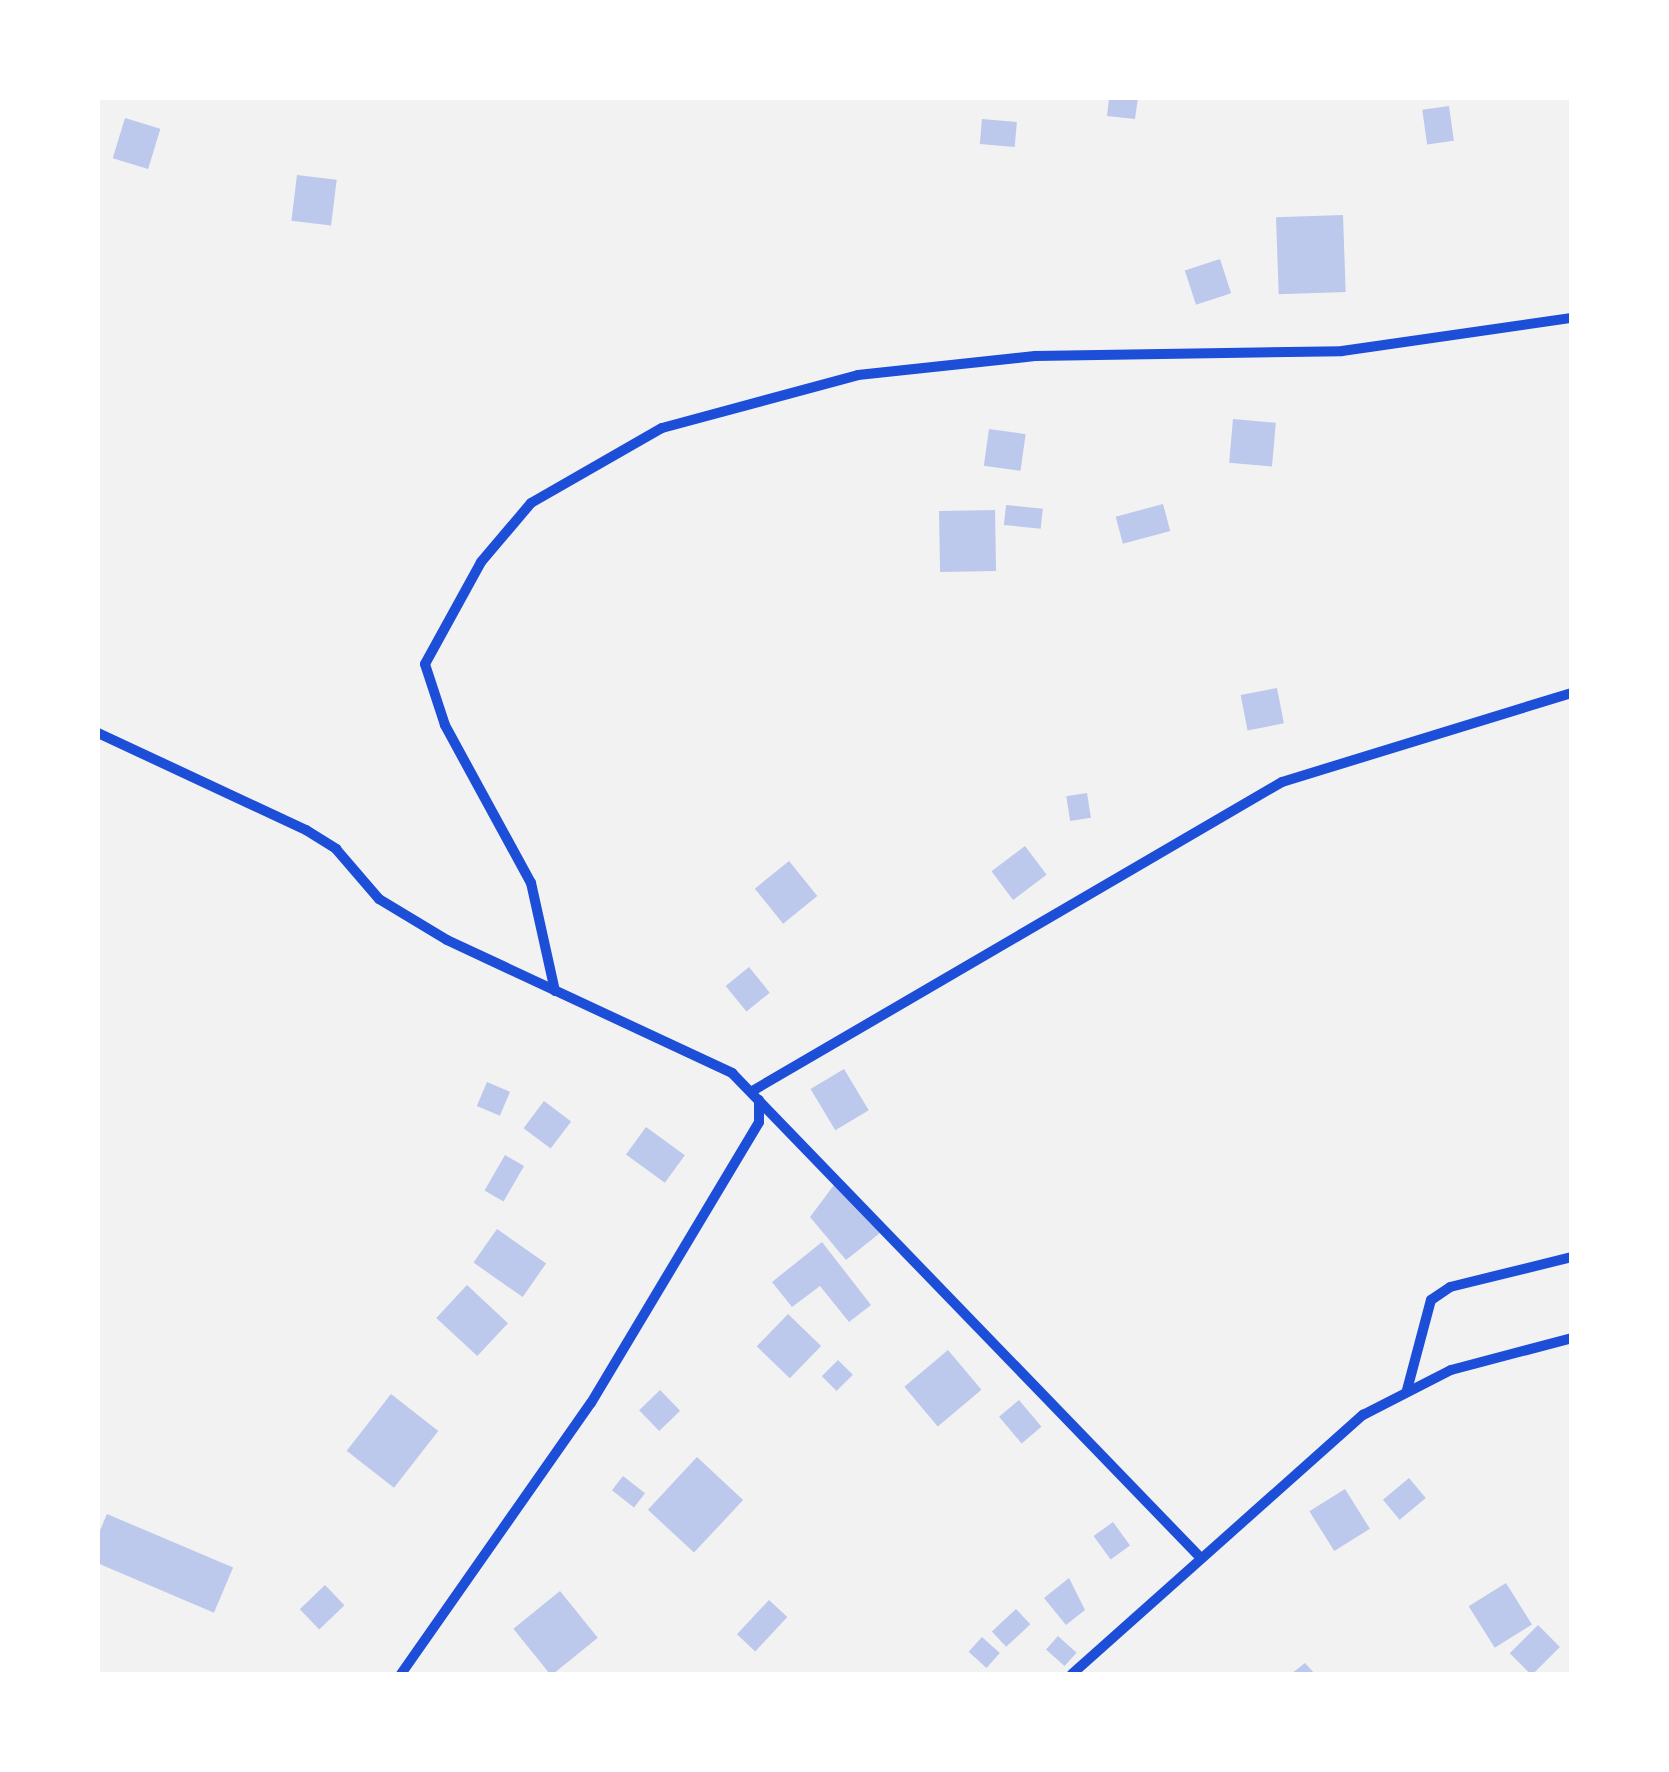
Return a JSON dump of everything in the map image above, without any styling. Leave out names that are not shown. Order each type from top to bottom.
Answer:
[{"type":"street","points":[[555,991],[530,882],[445,724],[425,664],[460,593],[531,503],[662,428],[858,374],[1035,356],[1342,351],[1572,318]]},
{"type":"street","points":[[754,1090],[1282,782],[1572,693]]},
{"type":"street","points":[[98,733],[306,830],[403,916],[754,1090],[1198,1555]]},
{"type":"street","points":[[401,1674],[591,1402],[759,1122],[754,1090]]},
{"type":"street","points":[[1407,1390],[1431,1300],[1450,1287],[1572,1256]]},
{"type":"street","points":[[1072,1674],[1198,1555],[1363,1416],[1407,1390],[1572,1338]]},
{"type":"building","points":[[1109,98],[1138,98],[1135,119],[1107,116]]},
{"type":"building","points":[[1449,106],[1454,141],[1427,144],[1422,110]]},
{"type":"building","points":[[125,118],[160,129],[148,169],[113,158]]},
{"type":"building","points":[[982,119],[1017,122],[1015,147],[980,144]]},
{"type":"building","points":[[297,175],[337,180],[331,226],[291,221]]},
{"type":"building","points":[[1343,215],[1346,292],[1279,294],[1276,217]]},
{"type":"building","points":[[1220,259],[1231,293],[1196,305],[1185,270]]},
{"type":"building","points":[[1233,419],[1276,423],[1272,467],[1229,463]]},
{"type":"building","points":[[989,429],[1026,434],[1020,471],[984,466]]},
{"type":"building","points":[[1163,504],[1170,531],[1123,544],[1116,517]]},
{"type":"building","points":[[1006,505],[1043,509],[1041,529],[1004,525]]},
{"type":"building","points":[[995,510],[996,571],[940,572],[939,511]]},
{"type":"building","points":[[1277,688],[1284,723],[1248,730],[1241,695]]},
{"type":"building","points":[[1087,793],[1091,818],[1070,821],[1066,796]]},
{"type":"building","points":[[1025,846],[1047,875],[1013,900],[991,871]]},
{"type":"building","points":[[789,861],[817,896],[783,924],[755,889]]},
{"type":"building","points":[[749,967],[770,993],[746,1012],[726,986]]},
{"type":"building","points":[[844,1069],[869,1110],[835,1130],[811,1089]]},
{"type":"building","points":[[487,1082],[510,1092],[500,1116],[477,1106]]},
{"type":"building","points":[[544,1101],[571,1121],[551,1149],[524,1128]]},
{"type":"building","points":[[646,1127],[685,1155],[665,1183],[626,1155]]},
{"type":"building","points":[[505,1155],[524,1166],[504,1202],[485,1191]]},
{"type":"building","points":[[837,1181],[880,1233],[846,1260],[810,1217]]},
{"type":"building","points":[[497,1229],[546,1263],[523,1297],[473,1263]]},
{"type":"building","points":[[822,1242],[871,1305],[849,1322],[820,1286],[792,1307],[772,1282]]},
{"type":"building","points":[[467,1285],[508,1323],[477,1356],[436,1318]]},
{"type":"building","points":[[788,1314],[821,1346],[790,1378],[757,1346]]},
{"type":"building","points":[[948,1350],[981,1390],[938,1426],[904,1387]]},
{"type":"building","points":[[838,1360],[853,1375],[837,1391],[822,1376]]},
{"type":"building","points":[[660,1390],[680,1411],[659,1431],[639,1410]]},
{"type":"building","points":[[391,1394],[438,1431],[394,1488],[347,1451]]},
{"type":"building","points":[[1019,1400],[1041,1427],[1022,1444],[999,1417]]},
{"type":"building","points":[[697,1457],[743,1500],[694,1553],[648,1510]]},
{"type":"building","points":[[623,1476],[645,1493],[634,1507],[612,1490]]},
{"type":"building","points":[[1409,1478],[1426,1498],[1400,1520],[1383,1500]]},
{"type":"building","points":[[1345,1489],[1370,1529],[1334,1551],[1309,1511]]},
{"type":"building","points":[[107,1514],[233,1568],[214,1613],[98,1563],[98,1535]]},
{"type":"building","points":[[1113,1522],[1130,1545],[1111,1560],[1094,1536]]},
{"type":"building","points":[[1069,1578],[1085,1610],[1066,1625],[1044,1598]]},
{"type":"building","points":[[1506,1583],[1532,1625],[1495,1648],[1469,1606]]},
{"type":"building","points":[[325,1585],[344,1605],[319,1629],[300,1609]]},
{"type":"building","points":[[560,1591],[598,1638],[550,1674],[513,1629]]},
{"type":"building","points":[[769,1600],[787,1617],[755,1651],[737,1634]]},
{"type":"building","points":[[1016,1609],[1030,1624],[1006,1647],[992,1632]]},
{"type":"building","points":[[1538,1625],[1560,1647],[1533,1674],[1510,1653]]},
{"type":"building","points":[[1058,1636],[1077,1653],[1065,1666],[1046,1649]]},
{"type":"building","points":[[982,1637],[1000,1653],[986,1668],[969,1652]]},
{"type":"building","points":[[1305,1663],[1315,1674],[1291,1674]]}]
